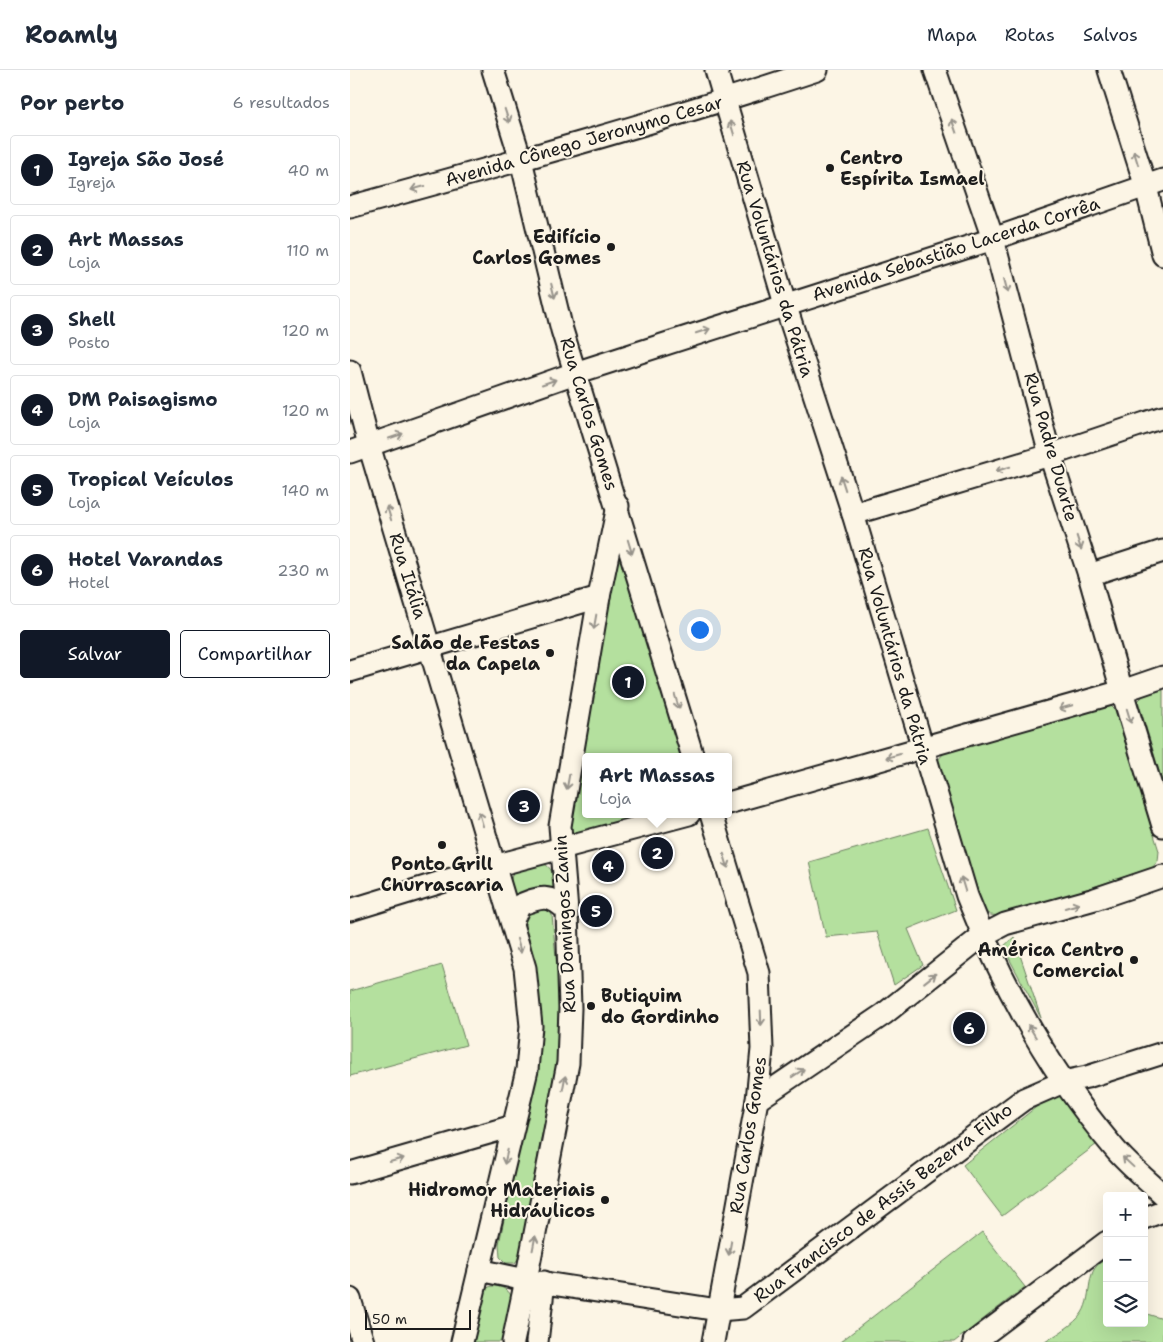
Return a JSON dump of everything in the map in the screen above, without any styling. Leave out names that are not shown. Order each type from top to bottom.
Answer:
[{"type":"street","name":"Rua Carlos Gomes","points":[[493,70],[521,160],[562,330],[618,506],[693,753]]},
{"type":"street","name":"Rua Voluntários da Pátria","points":[[716,70],[785,304],[853,514],[967,896],[982,936],[1016,1003],[1063,1082],[1115,1150],[1163,1195]]},
{"type":"street","name":"Avenida Cônego Jeronymo Cesar","points":[[350,207],[521,160],[724,100],[817,70]]},
{"type":"street","name":"Rua Padre Duarte","points":[[934,70],[994,239],[1050,455],[1089,575],[1163,826]]},
{"type":"street","points":[[1109,70],[1154,184],[1163,255]]},
{"type":"street","name":"Avenida Sebastião Lacerda Corrêa","points":[[360,449],[575,373],[785,304],[994,239],[1154,184]]},
{"type":"street","name":"Rua Itália","points":[[350,371],[360,449],[430,647],[494,866]]},
{"type":"street","points":[[853,514],[1050,455],[1163,417]]},
{"type":"street","name":"Rua Domingos Zanin","points":[[513,1342],[535,1281],[568,1063],[570,1008],[567,911],[560,826],[599,597],[618,506]]},
{"type":"street","points":[[1089,575],[1163,551]]},
{"type":"street","points":[[350,671],[599,597]]},
{"type":"street","points":[[732,802],[1122,691],[1163,677]]},
{"type":"street","points":[[350,910],[494,866],[674,818]]},
{"type":"street","name":"Rua Carlos Gomes","points":[[712,818],[759,973],[762,1049],[757,1100],[713,1342]]},
{"type":"street","points":[[462,1342],[527,1070],[531,1026],[525,968],[494,866]]},
{"type":"street","points":[[757,1100],[884,1014],[982,936],[1005,924],[1095,899],[1163,876]]},
{"type":"street","points":[[512,922],[520,905],[539,898],[558,901],[567,911]]},
{"type":"street","name":"Rua Francisco de Assis Bezerra Filho","points":[[479,1270],[535,1281],[718,1310],[743,1308],[1024,1099],[1063,1082],[1087,1077],[1163,1053]]},
{"type":"street","points":[[350,1173],[514,1126]]},
{"type":"street","points":[[1148,1217],[1163,1211]]},
{"type":"street","points":[[974,1342],[1103,1245]]},
{"type":"street","points":[[535,1281],[537,1342]]},
{"type":"street","points":[[350,1299],[363,1342]]},
{"type":"green space","points":[[617,555],[620,557],[681,753],[582,753],[582,818],[640,818],[575,835],[570,832],[568,824]]},
{"type":"green space","points":[[1163,689],[1163,784],[1138,701],[1144,695]]},
{"type":"green space","points":[[1103,705],[1110,705],[1115,710],[1159,851],[1158,861],[1152,868],[1003,916],[990,915],[982,909],[937,761],[944,753]]},
{"type":"green space","points":[[928,828],[956,910],[908,929],[923,965],[894,985],[877,932],[826,937],[809,862]]},
{"type":"green space","points":[[542,863],[551,871],[554,891],[533,890],[515,898],[510,883],[513,871]]},
{"type":"green space","points":[[547,907],[552,915],[562,1010],[561,1060],[540,1143],[522,1253],[515,1263],[506,1263],[500,1257],[499,1244],[531,1088],[535,973],[531,945],[525,927],[526,915],[534,908]]},
{"type":"green space","points":[[1014,937],[1041,1018],[1003,947]]},
{"type":"green space","points":[[442,965],[466,1045],[350,1076],[350,991]]},
{"type":"green space","points":[[1057,1095],[1063,1098],[1097,1144],[1002,1216],[963,1165],[1040,1104]]},
{"type":"green space","points":[[982,1232],[1025,1287],[954,1342],[840,1342]]},
{"type":"green space","points":[[1103,1261],[1103,1327],[1148,1327],[1148,1314],[1163,1319],[1163,1342],[1045,1342],[1070,1325],[1082,1313],[1086,1306],[1092,1275]]},
{"type":"green space","points":[[491,1286],[505,1289],[513,1301],[503,1342],[469,1342],[484,1290]]},
{"type":"place","name":"Centro Espírita Ismael","points":[[830,168]]},
{"type":"place","name":"Edifício Carlos Gomes","points":[[611,247]]},
{"type":"place","name":"Salão de Festas da Capela","points":[[550,653]]},
{"type":"place","name":"Igreja São José","points":[[628,682]]},
{"type":"place","name":"Shell","points":[[524,806]]},
{"type":"place","name":"Ponto Grill Churrascaria","points":[[442,845]]},
{"type":"place","name":"Art Massas","points":[[657,853]]},
{"type":"place","name":"DM Paisagismo","points":[[608,866]]},
{"type":"place","name":"Tropical Veículos","points":[[596,911]]},
{"type":"place","name":"América Centro Comercial","points":[[1134,960]]},
{"type":"place","name":"Butiquim do Gordinho","points":[[591,1006]]},
{"type":"place","name":"Hotel Varandas","points":[[969,1028]]},
{"type":"place","name":"Hidromor Materiais Hidráulicos","points":[[605,1200]]}]
